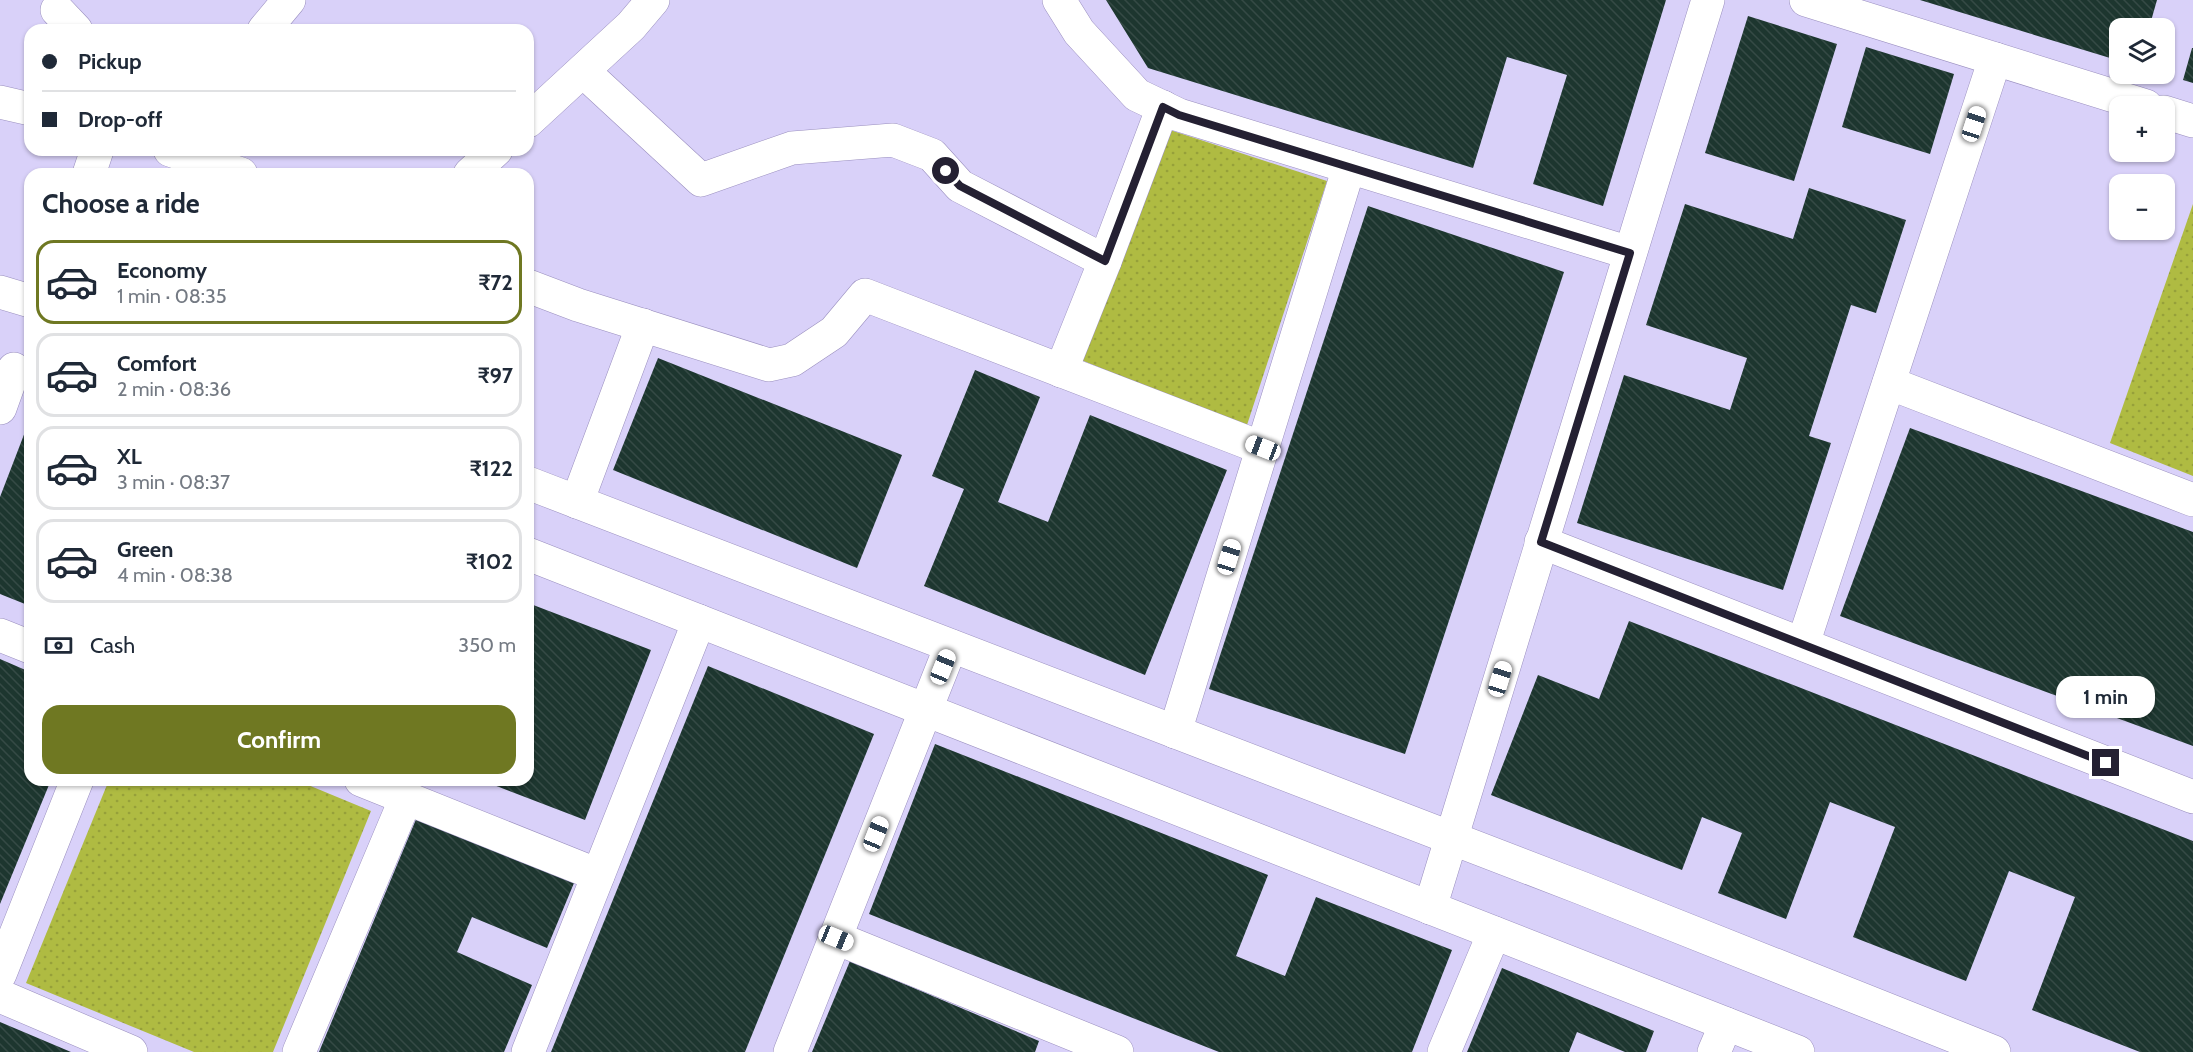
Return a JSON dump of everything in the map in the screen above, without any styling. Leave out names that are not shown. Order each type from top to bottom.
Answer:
[{"type":"street","points":[[269,24],[289,0]]},
{"type":"street","points":[[534,116],[631,26],[652,0]]},
{"type":"street","points":[[1059,0],[1079,32],[1137,95],[1179,115],[1630,253]]},
{"type":"street","points":[[1430,908],[1708,0]]},
{"type":"street","points":[[1806,0],[2113,96]]},
{"type":"street","points":[[1803,645],[1995,59]]},
{"type":"street","points":[[583,71],[701,180],[792,148],[893,140],[932,155],[960,186],[1105,261]]},
{"type":"street","points":[[0,102],[24,108]]},
{"type":"street","points":[[1061,371],[1163,107]]},
{"type":"street","points":[[2175,115],[2193,121]]},
{"type":"street","points":[[188,156],[223,168]]},
{"type":"street","points":[[476,168],[490,156]]},
{"type":"street","points":[[1175,732],[1349,167]]},
{"type":"street","points":[[534,288],[578,305],[769,365],[792,360],[834,332],[865,295],[1263,448]]},
{"type":"street","points":[[0,292],[24,299]]},
{"type":"street","points":[[577,502],[643,325]]},
{"type":"street","points":[[0,408],[15,369]]},
{"type":"street","points":[[1888,383],[2193,500]]},
{"type":"street","points":[[534,485],[1451,838],[1994,1052]]},
{"type":"street","points":[[1541,542],[2193,797]]},
{"type":"street","points":[[534,557],[1494,933],[1720,1038],[1798,1052]]},
{"type":"street","points":[[528,1052],[699,621]]},
{"type":"street","points":[[0,635],[24,645]]},
{"type":"street","points":[[790,1052],[951,646]]},
{"type":"street","points":[[0,974],[75,786]]},
{"type":"street","points":[[376,786],[598,875]]},
{"type":"street","points":[[299,1052],[406,798]]},
{"type":"street","points":[[1444,1052],[1494,933]]},
{"type":"street","points":[[836,938],[1074,1044],[1118,1052]]},
{"type":"street","points":[[0,996],[131,1052]]},
{"type":"green space","points":[[1170,130],[1327,181],[1246,428],[1081,360]]},
{"type":"green space","points":[[2193,204],[2193,476],[2110,443]]},
{"type":"green space","points":[[107,786],[311,786],[371,811],[273,1052],[194,1052],[26,983]]},
{"type":"building","points":[[1106,0],[1666,0],[1603,206],[1533,184],[1567,75],[1507,57],[1473,168],[1148,68]]},
{"type":"building","points":[[1920,0],[2157,0],[2152,18],[2109,18],[2109,58]]},
{"type":"building","points":[[1748,16],[1837,44],[1794,181],[1705,153]]},
{"type":"building","points":[[1866,47],[1954,74],[1930,154],[1842,127]]},
{"type":"building","points":[[2193,48],[2193,83],[2183,80]]},
{"type":"building","points":[[1809,188],[1906,220],[1876,313],[1851,305],[1809,436],[1831,443],[1783,590],[1577,523],[1624,375],[1730,410],[1747,358],[1646,325],[1685,204],[1793,239]]},
{"type":"building","points":[[1368,206],[1564,272],[1405,754],[1209,689]]},
{"type":"building","points":[[658,358],[902,455],[857,568],[613,470]]},
{"type":"building","points":[[975,370],[1040,397],[998,502],[1048,522],[1090,415],[1227,470],[1145,675],[924,586],[964,489],[932,476]]},
{"type":"building","points":[[1910,428],[2193,532],[2193,746],[1840,616]]},
{"type":"building","points":[[24,435],[24,604],[0,594],[0,497]]},
{"type":"building","points":[[534,605],[651,650],[585,820],[497,786],[534,786]]},
{"type":"building","points":[[1629,621],[2193,841],[2193,1052],[2140,1052],[2032,1010],[2075,897],[2009,871],[1966,981],[1853,937],[1895,827],[1830,802],[1786,919],[1718,893],[1742,833],[1702,817],[1682,870],[1491,795],[1538,675],[1599,699]]},
{"type":"building","points":[[0,659],[24,669],[24,786],[49,786],[0,904]]},
{"type":"building","points":[[708,666],[874,734],[745,1052],[551,1052]]},
{"type":"building","points":[[935,744],[1268,875],[1236,956],[1285,976],[1316,897],[1452,950],[1412,1052],[1219,1052],[869,914]]},
{"type":"building","points":[[417,817],[574,883],[547,948],[472,917],[457,952],[532,985],[504,1052],[319,1052]]},
{"type":"building","points":[[850,961],[1039,1041],[1035,1052],[812,1052]]},
{"type":"building","points":[[1502,968],[1654,1031],[1646,1052],[1625,1052],[1577,1032],[1569,1052],[1467,1052]]},
{"type":"building","points":[[0,1022],[71,1052],[0,1052]]},
{"type":"route","points":[[946,171],[960,186],[1105,261],[1163,107],[1179,115],[1630,253],[1541,542],[2106,763]]}]
